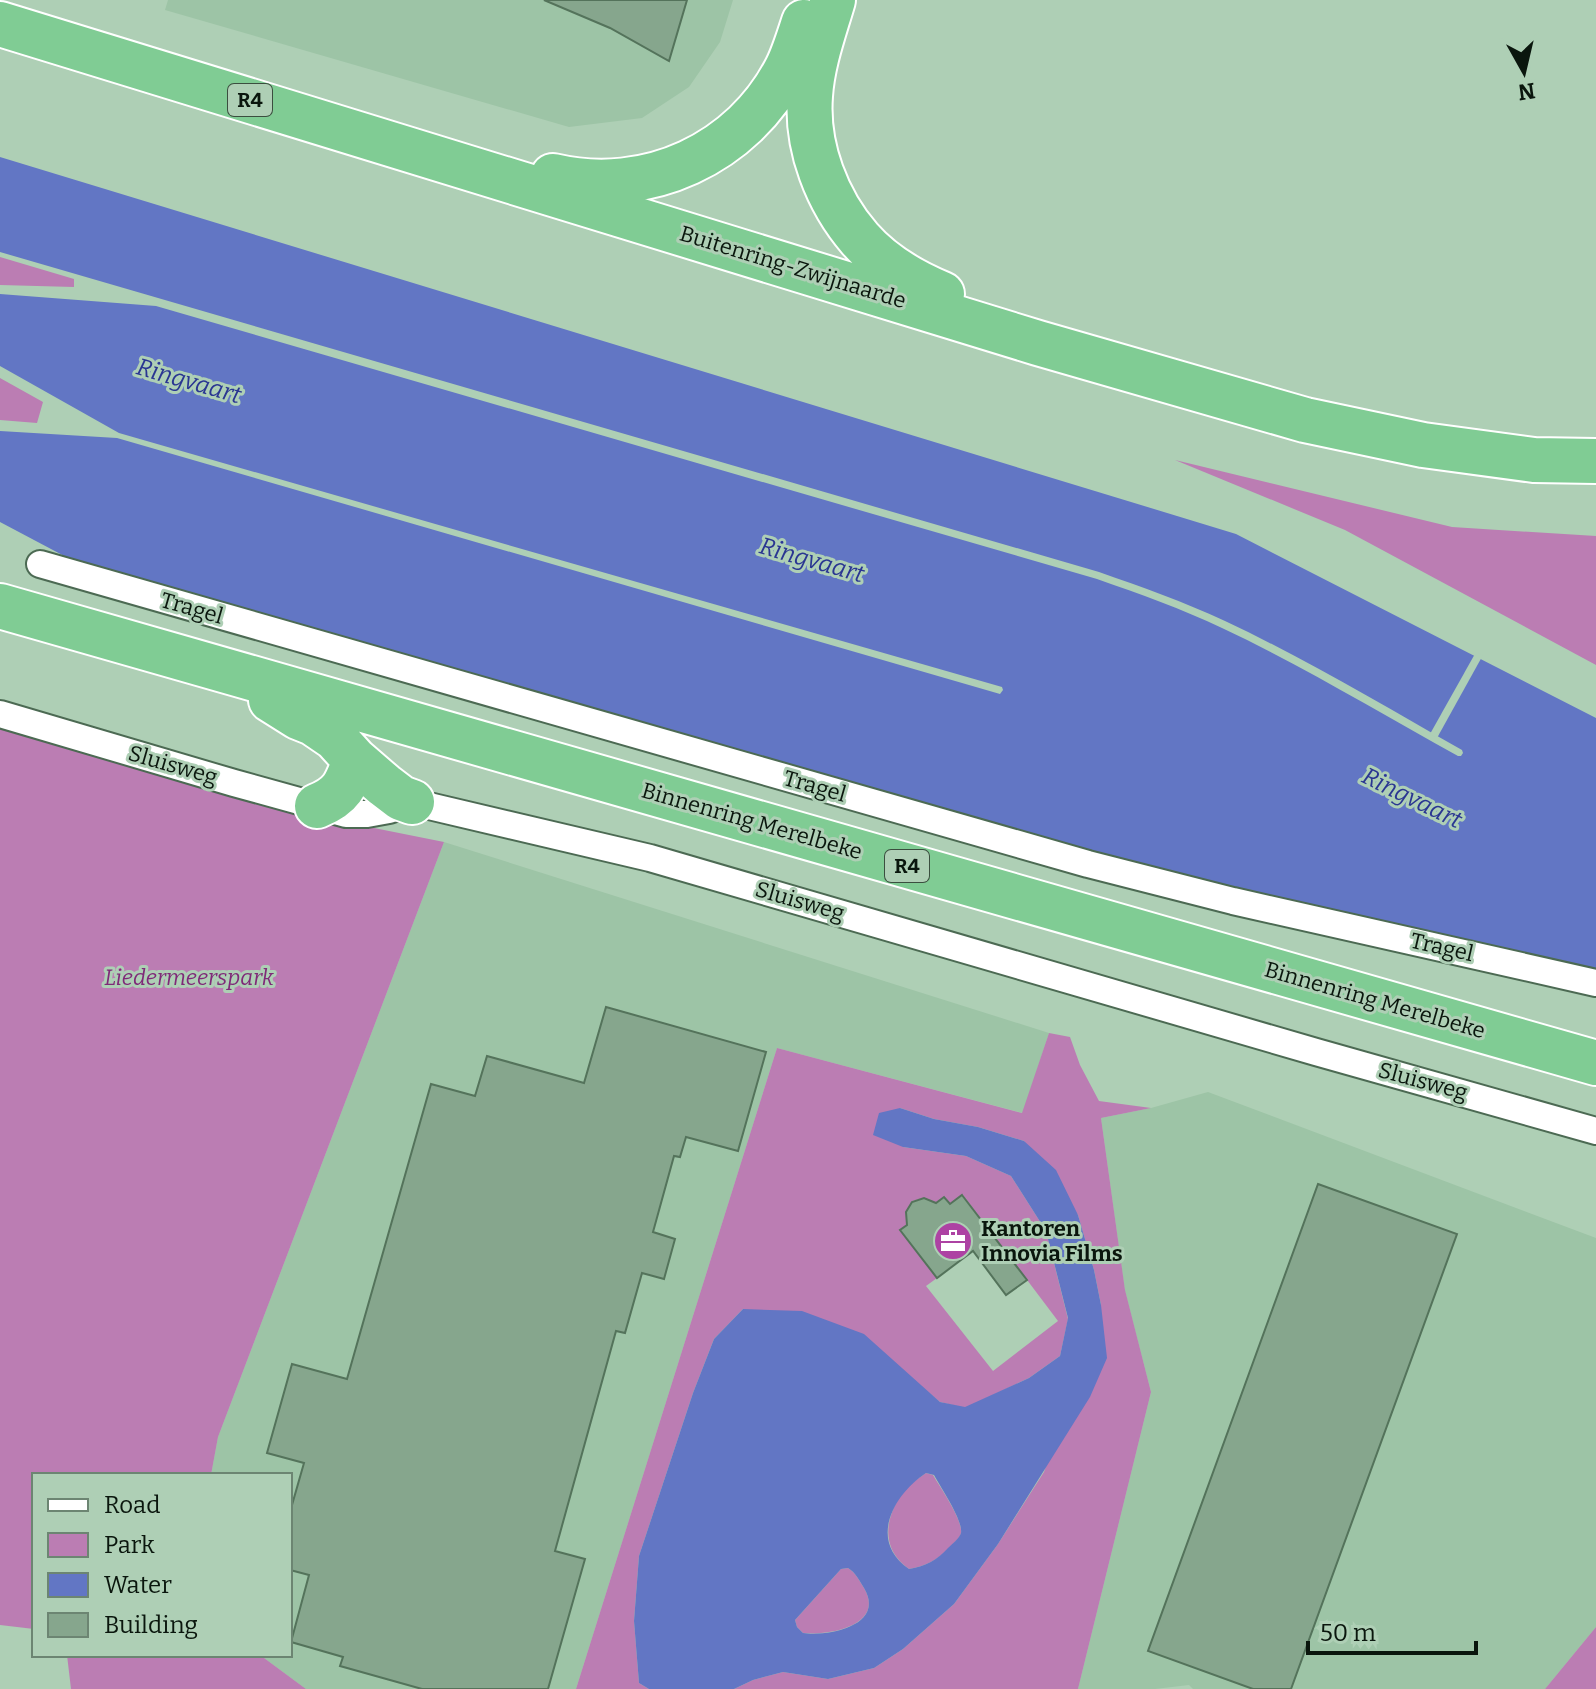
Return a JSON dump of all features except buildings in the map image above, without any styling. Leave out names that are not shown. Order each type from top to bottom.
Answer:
[{"type":"highway","points":[[500,178],[539,172],[573,180],[634,179],[669,171],[700,158],[729,139],[770,96],[788,67],[810,0]]},
{"type":"highway","points":[[833,0],[813,70],[809,98],[818,163],[833,200],[861,240],[894,269],[939,293],[1015,316],[1038,343]]},
{"type":"highway","name":"Buitenring-Zwijnaarde","points":[[0,24],[1038,343],[1319,423],[1423,445],[1534,460],[1596,461]]},
{"type":"highway","name":"Binnenring Merelbeke","points":[[0,606],[1596,1063]]},
{"type":"highway","name":"R4","points":[[218,668],[335,738],[355,760],[401,798],[412,802]]},
{"type":"highway","points":[[317,806],[334,799],[347,784],[355,760]]},
{"type":"street","name":"Tragel","points":[[40,564],[1088,864],[1233,901],[1596,983]]},
{"type":"street","name":"Sluisweg","points":[[0,714],[346,814],[367,814],[412,802],[650,858],[1596,1131]]},
{"type":"shaded area","points":[[168,0],[733,0],[720,42],[689,87],[642,118],[569,127],[165,10]]},
{"type":"shaded area","points":[[444,842],[1049,1033],[1023,1113],[777,1048],[576,1689],[306,1689],[263,1657],[292,1657],[292,1473],[211,1473],[218,1437]]},
{"type":"shaded area","points":[[1208,1092],[1596,1238],[1596,1627],[1545,1689],[1193,1689],[1189,1685],[1155,1689],[1078,1689],[1151,1392],[1125,1291],[1101,1118]]},
{"type":"green space","points":[[0,257],[74,279],[74,287],[0,285]]},
{"type":"green space","points":[[0,378],[43,402],[37,423],[0,420]]},
{"type":"green space","points":[[1175,460],[1452,527],[1596,536],[1596,665],[1345,530]]},
{"type":"green space","name":"Liedermeerspark","points":[[0,723],[324,818],[444,842],[218,1437],[211,1473],[32,1473],[32,1629],[0,1625]]},
{"type":"green space","points":[[1049,1033],[1070,1037],[1080,1065],[1099,1101],[1151,1108],[1101,1118],[1125,1290],[1151,1392],[1078,1689],[734,1689],[783,1672],[828,1679],[874,1668],[903,1649],[954,1604],[998,1544],[1044,1472],[1101,1305],[1078,1215],[1024,1141],[900,1108],[903,1147],[966,1156],[1011,1176],[1046,1231],[1068,1319],[1060,1356],[1029,1378],[965,1408],[940,1402],[903,1371],[743,1309],[714,1339],[639,1556],[634,1621],[639,1683],[649,1689],[576,1689],[777,1048],[1022,1113]],"holes":[[[963,1195],[1058,1321],[993,1371],[926,1286],[937,1278],[900,1230],[909,1223],[906,1212],[912,1201],[924,1198],[934,1205],[944,1197],[950,1204]]]},
{"type":"green space","points":[[926,1473],[933,1475],[945,1495],[961,1533],[936,1559],[909,1569],[893,1551],[888,1531],[898,1499],[905,1489]]},
{"type":"green space","points":[[848,1568],[864,1588],[869,1601],[867,1611],[852,1626],[827,1632],[803,1633],[795,1620],[841,1569]]},
{"type":"green space","points":[[1596,1627],[1596,1689],[1545,1689]]},
{"type":"green space","points":[[67,1657],[263,1657],[306,1689],[71,1689]]},
{"type":"water","name":"Ringvaart","points":[[0,157],[1236,534],[1596,718],[1596,975],[1117,863],[85,567],[0,522],[0,431],[117,438],[1000,694],[1003,690],[1002,687],[119,433],[0,366],[0,294],[156,306],[1097,579],[1222,628],[1312,674],[1458,756],[1463,753],[1315,667],[1225,621],[1099,572],[0,252]]},
{"type":"water","points":[[900,1108],[1024,1141],[1056,1170],[1078,1215],[1094,1270],[1107,1358],[1090,1397],[998,1544],[954,1604],[903,1649],[874,1668],[828,1679],[783,1672],[734,1689],[649,1689],[639,1683],[634,1621],[639,1556],[714,1339],[743,1309],[802,1311],[864,1334],[940,1402],[965,1407],[1029,1378],[1060,1356],[1068,1318],[1046,1231],[1011,1176],[966,1156],[903,1147],[873,1135],[879,1113]],"holes":[[[926,1473],[934,1475],[959,1520],[961,1533],[935,1559],[909,1569],[897,1558],[890,1545],[890,1519],[904,1493]],[[848,1568],[864,1588],[869,1601],[861,1620],[827,1633],[803,1633],[795,1620],[841,1569]]]},
{"type":"pier","points":[[1476,652],[1483,655],[1437,738],[1430,734]]},
{"type":"place","name":"Kantoren Innovia Films","points":[[953,1241]]}]
